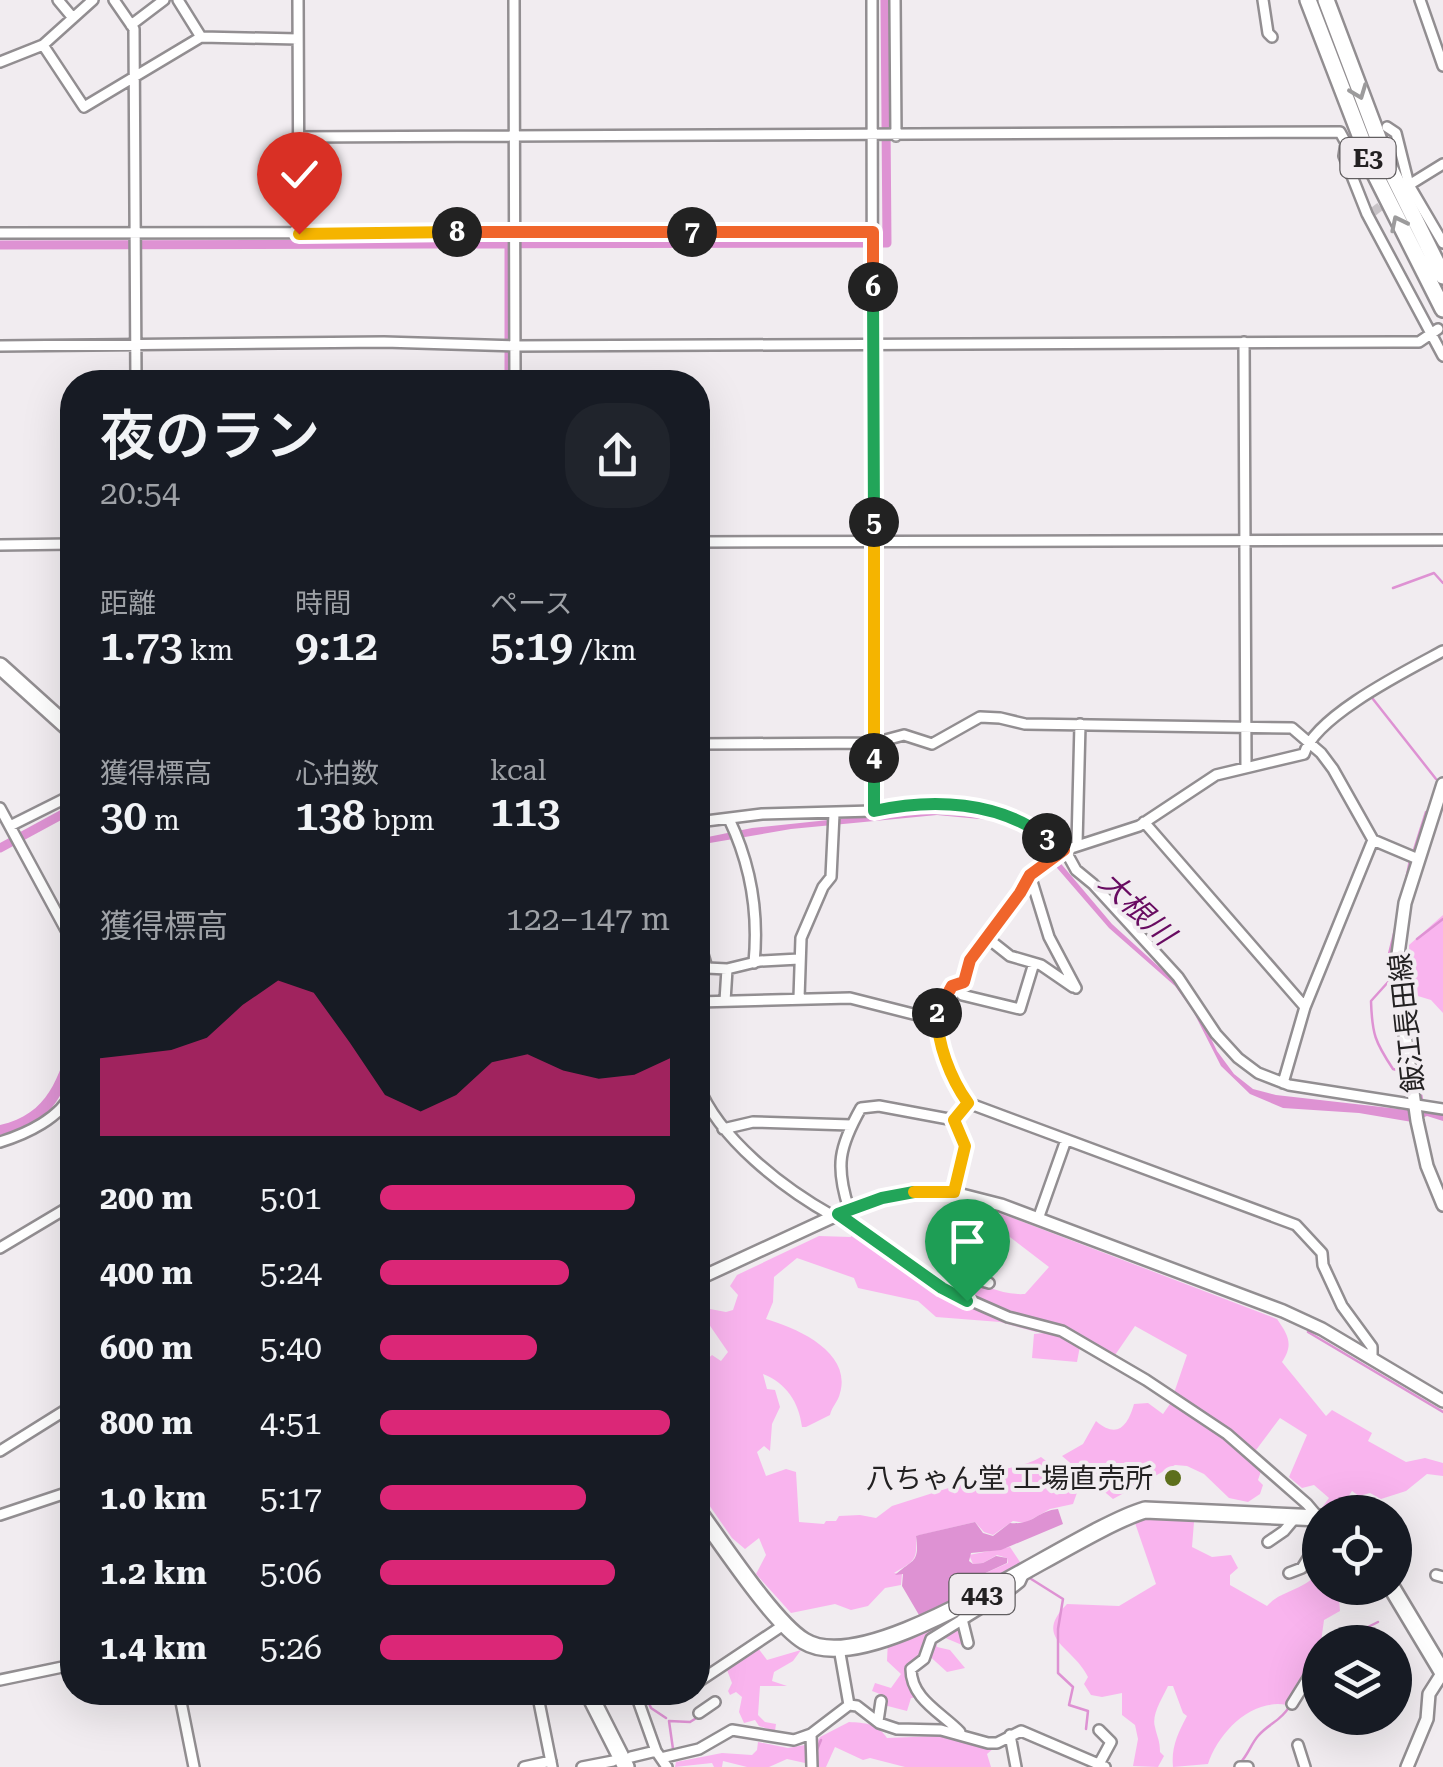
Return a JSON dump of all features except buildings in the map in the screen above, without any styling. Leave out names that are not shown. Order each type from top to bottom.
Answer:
[{"type":"highway","points":[[1297,0],[1375,174]]},
{"type":"highway","name":"E3","points":[[1308,0],[1375,174],[1443,309]]},
{"type":"highway","name":"E3","points":[[1326,0],[1389,167],[1443,276]]},
{"type":"highway","points":[[0,666],[60,721]]},
{"type":"highway","name":"443","points":[[839,1648],[918,1626],[1122,1518],[1145,1510],[1302,1517]]},
{"type":"highway","points":[[710,1527],[785,1624],[819,1648],[839,1648]]},
{"type":"highway","points":[[1402,1605],[1443,1673]]},
{"type":"highway","points":[[593,1705],[623,1762]]},
{"type":"street","points":[[58,0],[73,18]]},
{"type":"street","points":[[0,62],[43,46],[94,0]]},
{"type":"street","points":[[114,0],[134,29],[136,370]]},
{"type":"street","points":[[131,25],[164,0]]},
{"type":"street","points":[[178,0],[201,37]]},
{"type":"street","points":[[298,0],[299,234]]},
{"type":"street","points":[[514,0],[515,370]]},
{"type":"street","points":[[872,0],[874,811]]},
{"type":"street","points":[[896,0],[896,136]]},
{"type":"street","points":[[1263,0],[1272,37]]},
{"type":"street","points":[[1420,0],[1443,66]]},
{"type":"street","points":[[43,46],[84,107],[201,37],[298,39]]},
{"type":"street","points":[[1387,128],[1396,133],[1409,185],[1443,242]]},
{"type":"street","points":[[297,137],[1340,132],[1346,143],[1344,156],[1370,213],[1434,331],[1443,356]]},
{"type":"street","points":[[1409,185],[1443,164]]},
{"type":"street","points":[[0,233],[873,232]]},
{"type":"street","points":[[0,346],[1419,342],[1434,331]]},
{"type":"street","points":[[1244,342],[1246,766]]},
{"type":"street","points":[[710,542],[1443,540]]},
{"type":"street","points":[[0,545],[60,544]]},
{"type":"street","points":[[1372,1358],[1372,1347],[1342,1306],[1322,1253],[1296,1226],[968,1103],[948,1066],[937,1020],[940,1001],[956,984],[964,982],[970,960],[1030,875],[1064,850],[1122,834],[1216,775],[1304,754],[1307,743],[1367,693],[1443,651]]},
{"type":"street","points":[[710,744],[874,743],[904,736],[932,744],[980,717],[1025,724],[1292,728],[1333,769],[1373,840],[1418,859]]},
{"type":"street","points":[[1077,844],[1080,724]]},
{"type":"street","name":"飯江長田線","points":[[1443,784],[1405,903],[1396,969],[1416,1113],[1427,1166],[1443,1205]]},
{"type":"street","points":[[10,826],[60,801]]},
{"type":"street","points":[[710,821],[762,814],[834,815],[902,804],[978,806],[1032,827],[1064,850],[1076,870],[1178,977],[1216,1034],[1258,1074],[1416,1113],[1443,1109]]},
{"type":"street","points":[[0,808],[60,919]]},
{"type":"street","points":[[799,998],[801,938],[830,877],[834,815]]},
{"type":"street","points":[[729,819],[754,894],[754,962]]},
{"type":"street","points":[[1144,822],[1306,1007]]},
{"type":"street","points":[[1283,1083],[1306,1007],[1373,840]]},
{"type":"street","points":[[986,937],[1010,956],[1034,963],[1076,988],[1048,937],[1030,875]]},
{"type":"street","points":[[710,968],[799,960]]},
{"type":"street","points":[[956,984],[962,995],[1020,1009],[1034,963]]},
{"type":"street","points":[[724,1001],[727,968]]},
{"type":"street","points":[[710,1002],[866,1000],[937,1020]]},
{"type":"street","points":[[954,1120],[968,1103]]},
{"type":"street","points":[[840,1213],[838,1166],[860,1108],[867,1105],[954,1120]]},
{"type":"street","points":[[0,1142],[60,1114]]},
{"type":"street","points":[[710,1117],[752,1158],[840,1213],[939,1285],[1008,1317],[1062,1331],[1201,1415],[1289,1481],[1302,1497]]},
{"type":"street","points":[[954,1120],[965,1146],[954,1192]]},
{"type":"street","points":[[724,1130],[753,1122],[851,1125]]},
{"type":"street","points":[[1038,1219],[1066,1140]]},
{"type":"street","points":[[710,1273],[840,1213],[906,1192],[954,1192],[1038,1219],[1283,1311],[1443,1401]]},
{"type":"street","points":[[939,1285],[998,1257],[1002,1250],[991,1225],[990,1207]]},
{"type":"street","points":[[0,1248],[60,1212]]},
{"type":"street","points":[[964,1276],[990,1285],[985,1266]]},
{"type":"street","points":[[0,1451],[60,1414]]},
{"type":"street","points":[[0,1515],[60,1495]]},
{"type":"street","points":[[1268,1542],[1296,1516]]},
{"type":"street","points":[[1289,1573],[1302,1568]]},
{"type":"street","points":[[960,1733],[920,1695],[911,1680],[911,1668],[923,1661],[931,1639],[1010,1590],[1020,1582],[1025,1570]]},
{"type":"street","points":[[962,1619],[968,1644]]},
{"type":"street","points":[[710,1674],[785,1624]]},
{"type":"street","points":[[839,1648],[856,1703],[878,1721],[897,1729],[960,1733],[988,1743],[1021,1731],[1101,1766],[1111,1742],[1099,1730]]},
{"type":"street","points":[[0,1680],[60,1668]]},
{"type":"street","points":[[1406,1767],[1427,1720],[1429,1694],[1443,1673]]},
{"type":"street","points":[[1292,1704],[1302,1688]]},
{"type":"street","points":[[878,1721],[881,1701]]},
{"type":"street","points":[[699,1713],[716,1702]]},
{"type":"street","points":[[582,1767],[661,1759],[699,1748],[732,1730],[794,1740],[811,1734],[856,1703]]},
{"type":"street","points":[[182,1705],[194,1767]]},
{"type":"street","points":[[524,1767],[552,1764],[540,1705]]},
{"type":"street","points":[[639,1705],[661,1759]]},
{"type":"street","points":[[912,1722],[925,1727]]},
{"type":"street","points":[[811,1734],[812,1767]]},
{"type":"street","points":[[1010,1736],[1016,1767]]},
{"type":"street","points":[[1298,1746],[1305,1767]]},
{"type":"street","points":[[1240,1767],[1248,1767]]},
{"type":"shaded area","name":"大根川","points":[[904,812],[1002,819],[1043,844],[1112,924],[1180,986],[1217,1051],[1234,1074],[1253,1089],[1443,1114],[1443,1121],[1427,1116],[1412,1122],[1359,1113],[1283,1108],[1250,1094],[1221,1066],[1193,1011],[1175,986],[1109,928],[1036,841],[1001,821],[937,815],[791,829],[710,843],[710,837],[752,828]]},
{"type":"shaded area","points":[[1443,915],[1443,1013],[1431,1000],[1408,993],[1406,977],[1410,972],[1409,945]]},
{"type":"shaded area","points":[[60,1070],[60,1095],[47,1113],[19,1130],[0,1135],[0,1125],[17,1120],[41,1103]]},
{"type":"shaded area","points":[[970,1204],[1013,1218],[1277,1319],[1288,1340],[1282,1362],[1326,1416],[1332,1410],[1372,1433],[1368,1441],[1406,1462],[1425,1458],[1443,1463],[1443,1476],[1427,1474],[1406,1491],[1394,1495],[1358,1495],[1352,1491],[1349,1495],[1326,1495],[1314,1485],[1302,1488],[1289,1477],[1307,1435],[1280,1418],[1253,1454],[1174,1393],[1187,1355],[1135,1326],[1113,1358],[1059,1327],[1020,1318],[945,1286],[967,1283],[1025,1294],[1049,1267],[993,1224],[969,1212]]},
{"type":"shaded area","points":[[854,1230],[940,1288],[1053,1330],[1036,1332],[1000,1322],[936,1317],[918,1301],[858,1288],[854,1278],[797,1258],[774,1277],[773,1302],[766,1319],[819,1344],[838,1365],[842,1378],[830,1415],[802,1427],[790,1395],[763,1374],[767,1389],[775,1390],[780,1407],[772,1424],[770,1451],[764,1446],[757,1452],[766,1476],[786,1469],[796,1472],[799,1522],[824,1524],[839,1516],[876,1518],[892,1506],[1041,1457],[1079,1487],[1073,1504],[1050,1509],[1025,1523],[1013,1521],[993,1535],[975,1522],[916,1536],[914,1559],[894,1573],[902,1574],[901,1585],[885,1588],[868,1606],[851,1610],[835,1604],[791,1613],[756,1574],[766,1555],[759,1538],[745,1549],[732,1538],[710,1506],[710,1357],[721,1361],[728,1352],[710,1326],[710,1309],[733,1310],[738,1295],[730,1286],[737,1275],[819,1236],[851,1237]]},
{"type":"shaded area","points":[[1055,1332],[1080,1346],[1077,1362],[1032,1358],[1034,1334]]},
{"type":"shaded area","points":[[1172,1401],[1207,1422],[1262,1468],[1258,1480],[1263,1485],[1260,1494],[1248,1502],[1229,1498],[1204,1474],[1175,1465],[1113,1499],[1062,1456],[1083,1444],[1096,1421],[1116,1430],[1125,1424],[1134,1404],[1148,1403],[1163,1414]]},
{"type":"shaded area","points":[[1058,1509],[1063,1524],[1001,1550],[971,1553],[969,1561],[973,1564],[996,1556],[1007,1558],[1007,1563],[966,1582],[957,1588],[953,1600],[919,1615],[902,1586],[903,1574],[895,1575],[916,1556],[916,1536],[975,1522],[983,1533],[993,1536],[1010,1523],[1025,1522]]},
{"type":"shaded area","points":[[1153,1515],[1188,1516],[1194,1522],[1192,1547],[1212,1557],[1231,1555],[1238,1568],[1230,1575],[1230,1585],[1267,1606],[1302,1585],[1302,1605],[1339,1605],[1340,1611],[1324,1620],[1323,1625],[1302,1625],[1302,1680],[1287,1705],[1261,1707],[1238,1720],[1220,1741],[1208,1764],[1173,1767],[1174,1747],[1187,1716],[1173,1686],[1168,1686],[1154,1722],[1164,1756],[1158,1767],[1133,1766],[1138,1739],[1135,1725],[1122,1715],[1122,1693],[1091,1695],[1084,1684],[1088,1677],[1054,1634],[1057,1616],[1067,1604],[1119,1606],[1156,1584],[1134,1520]]},
{"type":"shaded area","points":[[1010,1547],[1022,1565],[953,1602],[961,1584],[1008,1563],[1007,1558],[997,1555],[973,1564],[969,1555]]},
{"type":"shaded area","points":[[1012,1583],[964,1616],[969,1639],[962,1645],[936,1634],[937,1647],[950,1650],[965,1668],[947,1672],[925,1652],[911,1665],[919,1697],[911,1698],[907,1711],[876,1703],[880,1694],[872,1691],[875,1683],[891,1688],[901,1674],[887,1661],[888,1640]]},
{"type":"shaded area","points":[[758,1648],[767,1660],[801,1650],[793,1661],[774,1672],[772,1681],[787,1686],[760,1686],[758,1715],[765,1722],[776,1724],[775,1731],[759,1726],[755,1720],[744,1723],[739,1712],[742,1697],[728,1691],[732,1683],[724,1670]]},
{"type":"shaded area","points":[[849,1722],[875,1727],[887,1738],[938,1736],[994,1748],[987,1754],[991,1767],[905,1767],[870,1758],[863,1760],[835,1747],[826,1767],[806,1767],[805,1763],[787,1759],[769,1767],[723,1761],[722,1767],[712,1763],[675,1767],[676,1762],[722,1753],[752,1755],[758,1742],[788,1748],[816,1743]]},
{"type":"waterway","points":[[0,245],[887,243],[885,0]]},
{"type":"waterway","points":[[509,244],[509,370]]},
{"type":"waterway","points":[[1393,588],[1434,573],[1443,583]]},
{"type":"waterway","points":[[1369,694],[1436,779]]},
{"type":"waterway","points":[[1414,850],[1426,812]]},
{"type":"waterway","points":[[0,848],[60,816]]},
{"type":"waterway","points":[[1406,880],[1410,860]]},
{"type":"waterway","points":[[1398,917],[1389,954],[1389,981],[1371,1001],[1378,1044],[1393,1069],[1404,1072]]},
{"type":"waterway","points":[[1417,939],[1443,919]]},
{"type":"waterway","points":[[1418,1075],[1422,1100],[1427,1103]]},
{"type":"waterway","points":[[1308,1332],[1443,1412]]},
{"type":"waterway","points":[[1028,1577],[1063,1599],[1058,1673],[1073,1687],[1069,1705],[1088,1711],[1086,1729]]},
{"type":"waterway","points":[[1372,1625],[1378,1622]]},
{"type":"waterway","points":[[650,1705],[666,1718]]},
{"type":"waterway","points":[[1240,1763],[1258,1736],[1289,1707]]},
{"type":"waterway","points":[[673,1749],[669,1721],[690,1722],[698,1717]]},
{"type":"waterway","points":[[816,1752],[821,1740]]},
{"type":"tunnel","points":[[1373,212],[1391,198]]},
{"type":"place","name":"八ちゃん堂 工場直売所","points":[[1173,1478]]},
{"type":"route","points":[[299,234],[873,232],[874,811],[902,804],[978,806],[1032,827],[1064,850],[1030,875],[970,960],[964,982],[952,986],[940,1001],[940,1038],[948,1066],[968,1103],[954,1120],[965,1146],[954,1192],[906,1192],[838,1214],[942,1288],[967,1301]]}]
